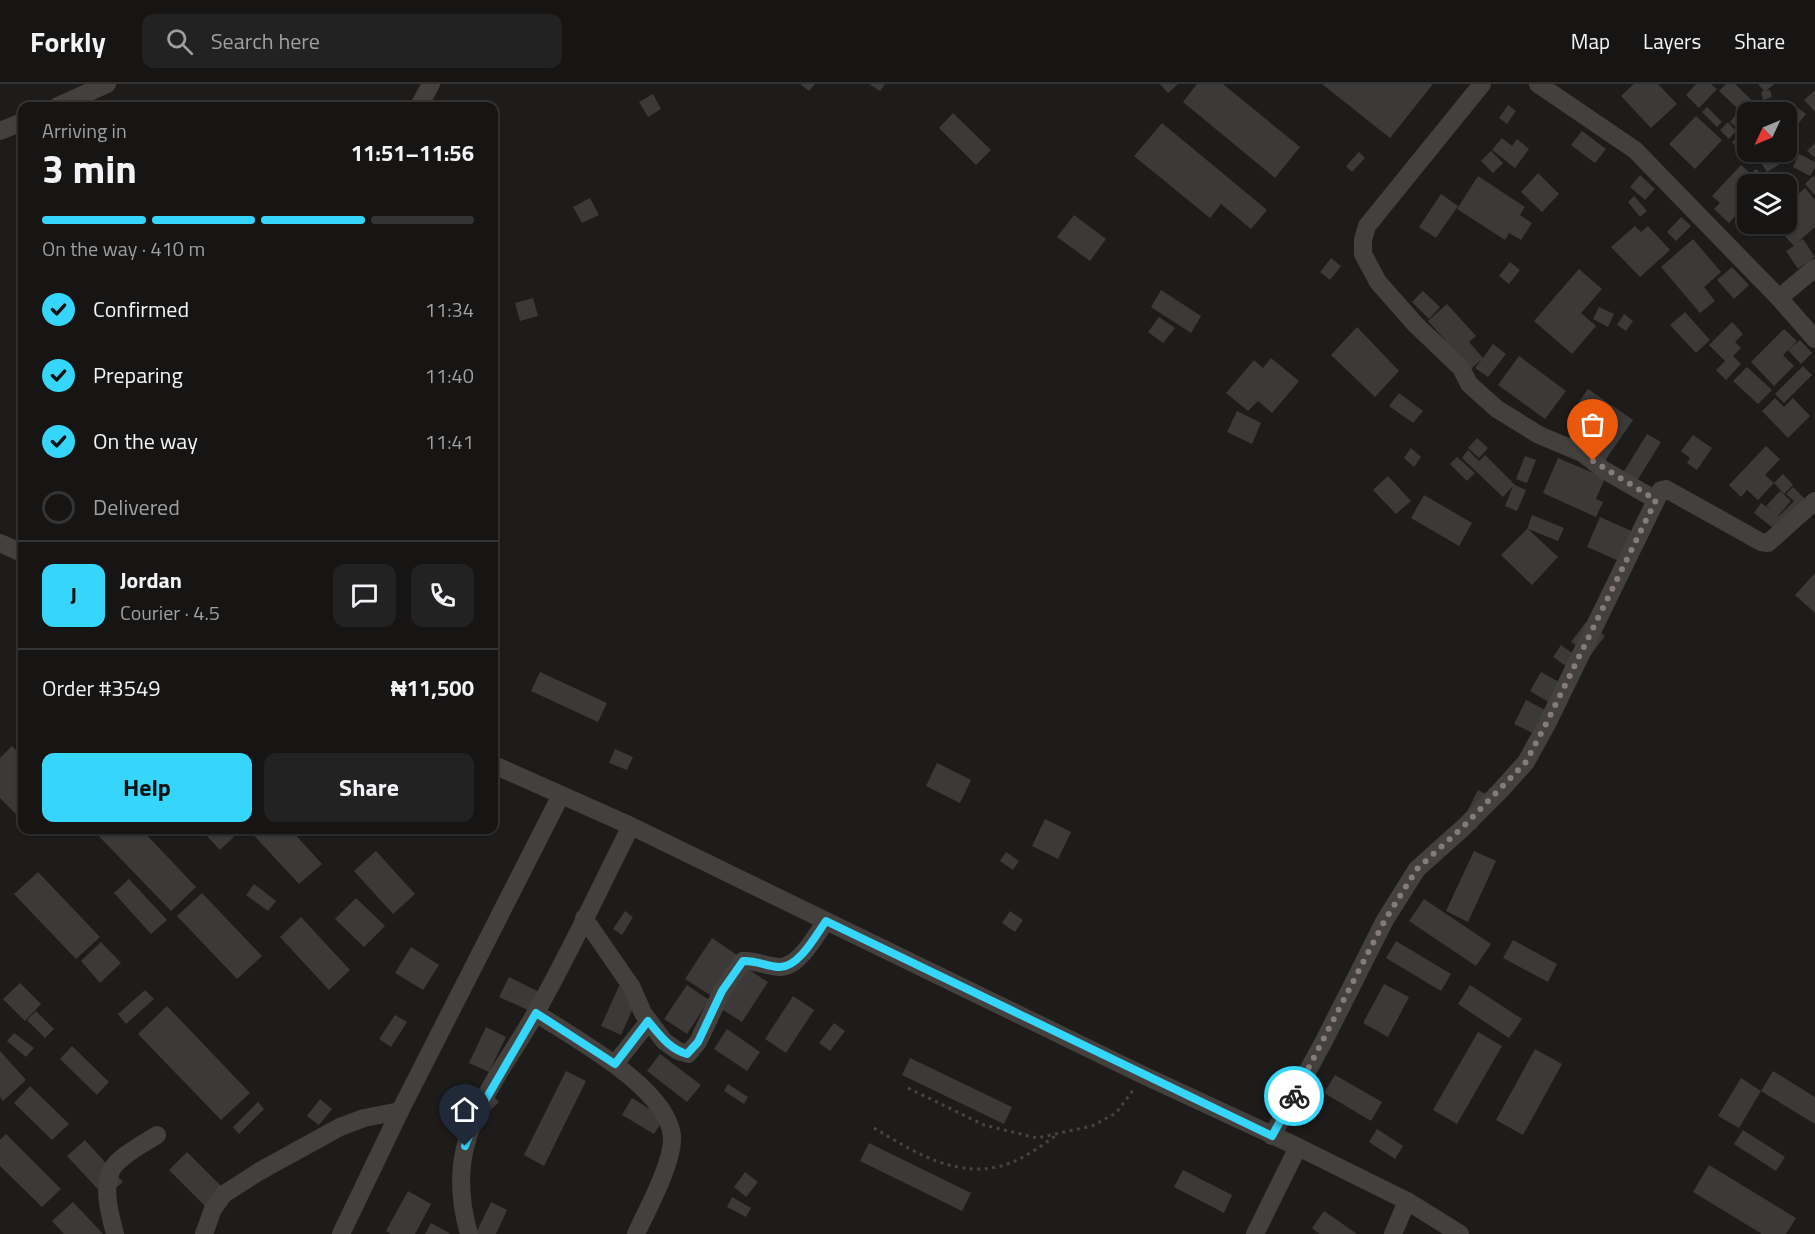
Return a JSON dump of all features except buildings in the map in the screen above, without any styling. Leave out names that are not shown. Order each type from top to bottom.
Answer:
[{"type":"street","points":[[68,99],[107,84]]},
{"type":"street","points":[[421,102],[431,84]]},
{"type":"street","points":[[1482,84],[1367,226],[1363,240],[1363,254],[1378,282],[1415,324],[1461,368],[1469,384],[1497,409],[1539,435],[1582,453],[1604,470],[1656,500]]},
{"type":"street","points":[[1538,84],[1635,150],[1779,298],[1815,339]]},
{"type":"street","points":[[0,131],[18,124]]},
{"type":"street","points":[[1779,298],[1815,268]]},
{"type":"street","points":[[1272,1136],[1385,920],[1417,869],[1472,819],[1526,762],[1661,490],[1666,489],[1761,542],[1768,543],[1815,501]]},
{"type":"street","points":[[0,543],[18,551]]},
{"type":"street","points":[[498,767],[631,826],[1143,1075],[1298,1147],[1407,1201],[1460,1234]]},
{"type":"street","points":[[340,1234],[561,795]]},
{"type":"street","points":[[469,1234],[464,1214],[460,1173],[465,1146],[479,1111],[536,1013],[631,826]]},
{"type":"street","points":[[584,918],[631,986],[648,1021],[664,1041],[678,1051],[687,1054],[698,1042],[722,991],[743,961],[752,960],[783,967],[800,957],[826,921]]},
{"type":"street","points":[[536,1013],[615,1064],[648,1092],[666,1118],[672,1136],[669,1160],[636,1234]]},
{"type":"street","points":[[615,1064],[648,1021]]},
{"type":"street","points":[[204,1234],[213,1209],[224,1194],[260,1171],[340,1127],[364,1118],[400,1111]]},
{"type":"street","points":[[115,1234],[109,1210],[108,1189],[112,1168],[132,1151],[157,1136]]},
{"type":"street","points":[[1256,1234],[1298,1147]]},
{"type":"street","points":[[1393,1234],[1407,1201]]},
{"type":"path","points":[[908,1088],[984,1125],[1037,1138],[1092,1126],[1116,1113],[1143,1075]]},
{"type":"path","points":[[874,1128],[927,1158],[966,1170],[1001,1166],[1032,1152],[1059,1133]]},
{"type":"way so far","points":[[1294,1096],[1385,920],[1417,869],[1500,791],[1526,762],[1656,500],[1604,470],[1593,461]]},
{"type":"route","points":[[465,1146],[479,1111],[536,1013],[615,1064],[648,1021],[664,1041],[678,1051],[687,1054],[698,1042],[722,991],[743,961],[752,960],[783,967],[800,957],[826,921],[1272,1136],[1294,1096]]}]
